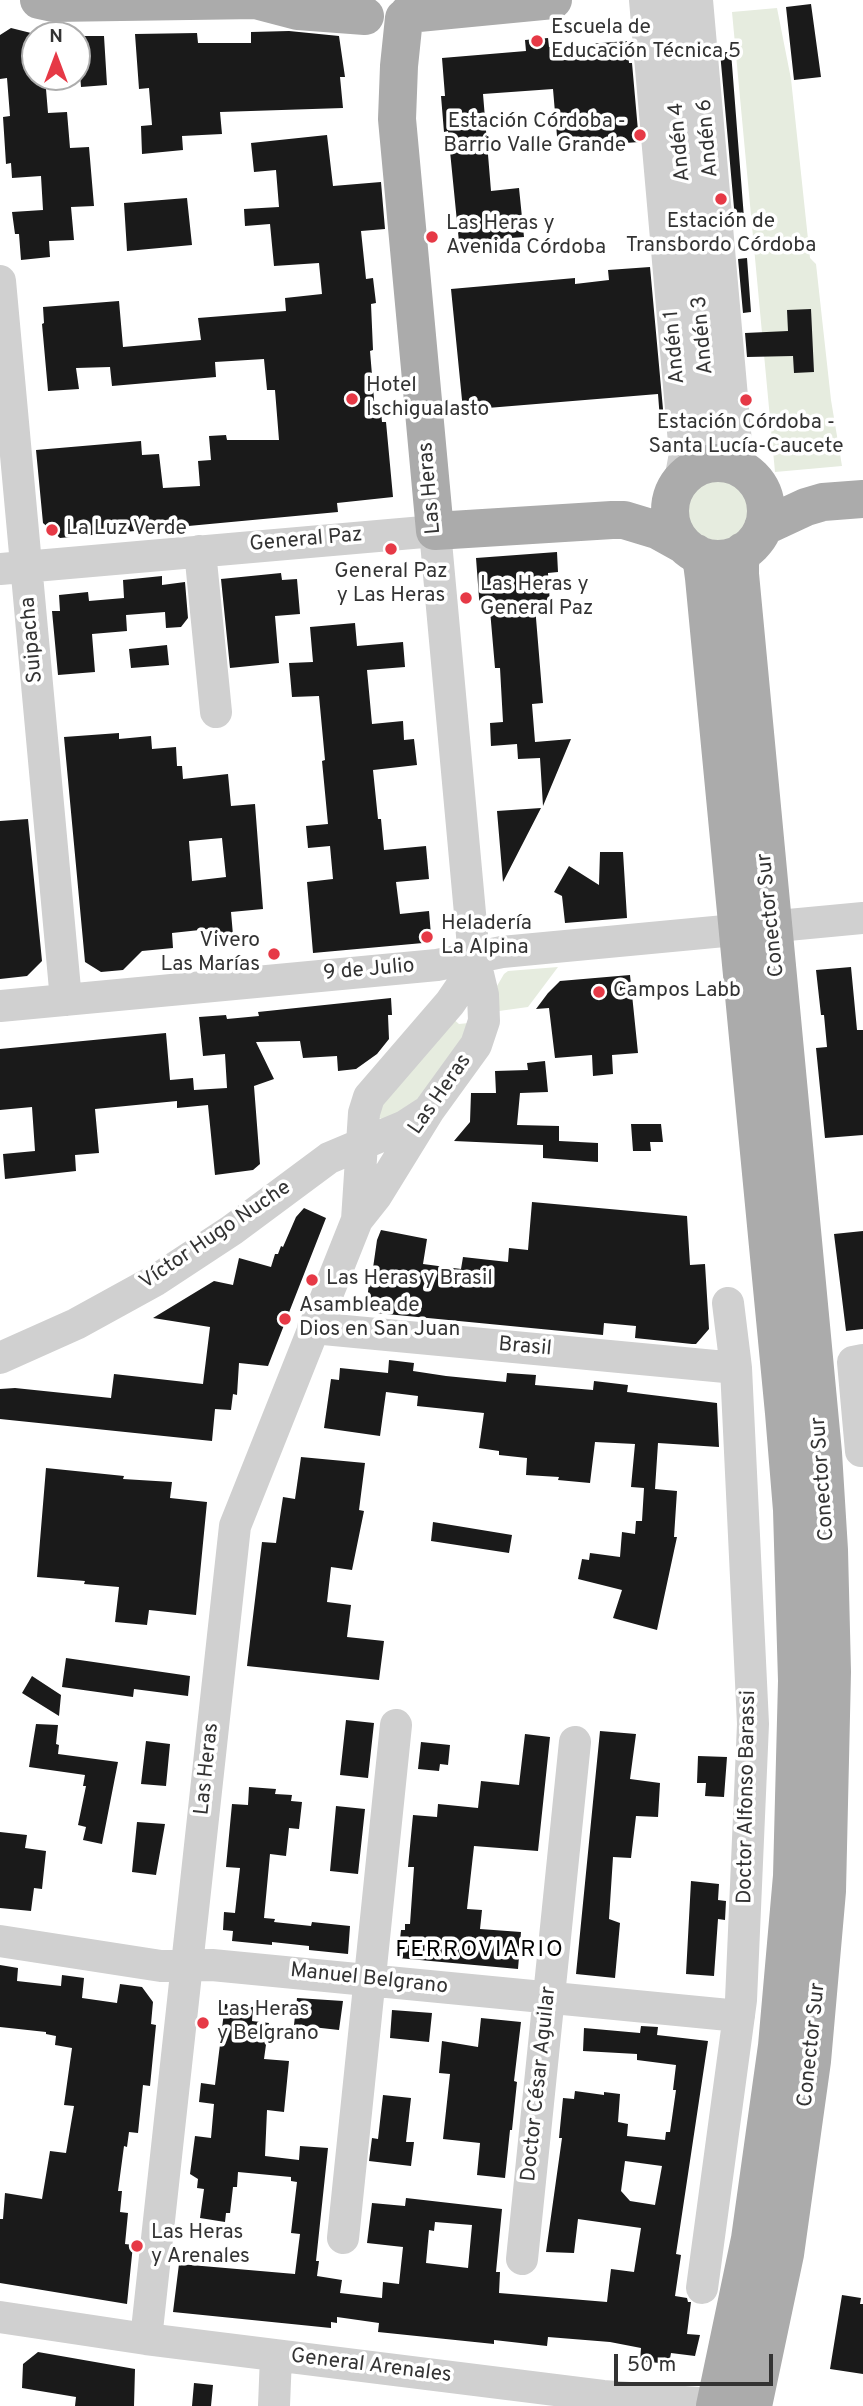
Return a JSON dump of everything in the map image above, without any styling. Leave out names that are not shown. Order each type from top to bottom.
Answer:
[{"type":"main road","points":[[39,0],[52,4],[257,0],[298,10],[361,8],[378,24],[387,25],[409,11],[553,0]]},
{"type":"main road","name":"Las Heras","points":[[409,11],[399,66],[397,119],[435,531]]},
{"type":"main road","points":[[686,479],[723,463],[787,494],[823,502]]},
{"type":"main road","name":"Conector Sur","points":[[725,2406],[772,2094],[787,1949],[797,1754],[796,1608],[791,1498],[756,928],[740,574],[740,563],[766,518],[764,496],[749,474]]},
{"type":"main road","name":"General Paz","points":[[612,520],[646,507],[686,479]]},
{"type":"main road","name":"Conector Sur","points":[[686,479],[670,509],[671,520],[674,530],[703,569],[756,928],[823,1453],[831,1599],[832,1721],[825,1916],[810,2086],[780,2278],[753,2406]]},
{"type":"main road","points":[[690,549],[719,559],[730,557],[790,513],[823,502],[863,499]]},
{"type":"main road","name":"General Paz","points":[[435,531],[612,520],[640,525],[673,537],[690,549]]},
{"type":"street","name":"Andén 1","points":[[645,0],[686,479]]},
{"type":"street","name":"Andén 4","points":[[669,0],[686,206],[721,276]]},
{"type":"street","name":"Andén 6","points":[[697,0],[737,454],[749,474]]},
{"type":"street","name":"Suipacha","points":[[0,281],[13,568],[66,1000]]},
{"type":"street","name":"General Paz","points":[[13,568],[435,531]]},
{"type":"street","name":"Las Heras","points":[[356,1220],[376,1196],[429,1110],[471,1054],[482,1030],[483,995],[474,957],[435,531]]},
{"type":"street","points":[[200,551],[216,712]]},
{"type":"street","name":"9 de Julio","points":[[0,1006],[437,965],[502,952],[863,918]]},
{"type":"street","name":"Las Heras","points":[[146,2339],[235,1526],[356,1220],[364,1113],[369,1097],[450,1003],[463,984],[474,957]]},
{"type":"street","name":"Víctor Hugo Nuche","points":[[0,1357],[76,1324],[156,1280],[232,1230],[329,1158],[405,1126],[429,1110]]},
{"type":"street","name":"Doctor Alfonso Barassi","points":[[702,2288],[739,2016],[753,1724],[736,1368],[728,1303]]},
{"type":"street","name":"Brasil","points":[[313,1328],[736,1368]]},
{"type":"street","points":[[858,1361],[861,1451]]},
{"type":"street","points":[[343,2238],[396,1725]]},
{"type":"street","name":"Doctor César Aguilar","points":[[522,2259],[576,1742]]},
{"type":"street","name":"Manuel Belgrano","points":[[0,1941],[161,1966],[212,1965],[739,2016]]},
{"type":"street","name":"General Arenales","points":[[0,2317],[276,2356],[603,2396],[725,2406]]},
{"type":"street","points":[[274,2406],[276,2356]]},
{"type":"shaded area","points":[[777,8],[791,79],[810,258],[816,264],[831,400],[842,466],[775,472],[732,12]]},
{"type":"shaded area","points":[[711,481],[723,481],[739,490],[746,500],[746,524],[739,534],[723,543],[711,543],[700,538],[691,529],[686,518],[686,506],[691,495],[700,486]]},
{"type":"shaded area","points":[[558,967],[528,1007],[499,1011],[497,986],[508,971]]},
{"type":"shaded area","points":[[451,1017],[459,1024],[469,1023],[464,1037],[412,1107],[384,1120],[379,1118],[377,1111]]},
{"type":"building","points":[[811,4],[821,77],[794,80],[786,7]]},
{"type":"building","points":[[11,28],[21,30],[21,91],[46,91],[48,113],[67,112],[70,148],[89,147],[94,206],[71,207],[74,240],[49,241],[50,257],[21,260],[19,234],[15,234],[12,212],[43,210],[41,176],[12,178],[11,163],[6,164],[3,117],[10,116],[7,78],[0,79],[0,35]]},
{"type":"building","points":[[289,31],[339,36],[345,77],[340,77],[343,108],[220,112],[222,134],[182,136],[183,150],[142,154],[141,126],[152,125],[149,88],[139,89],[135,34],[197,33],[198,43],[251,43],[251,32]]},
{"type":"building","points":[[91,36],[104,36],[107,85],[91,86]]},
{"type":"building","points":[[548,38],[549,47],[627,41],[629,63],[632,63],[639,142],[558,148],[553,89],[483,94],[491,191],[519,188],[524,237],[459,242],[448,131],[444,132],[442,58],[526,51],[525,40]]},
{"type":"building","points":[[720,52],[731,52],[744,218],[735,219]]},
{"type":"building","points":[[327,135],[333,186],[381,182],[385,229],[361,231],[366,279],[373,278],[376,303],[371,304],[373,350],[370,351],[375,411],[381,411],[382,422],[386,422],[393,497],[337,503],[338,512],[60,538],[43,523],[36,450],[141,441],[142,455],[159,454],[163,488],[200,486],[198,461],[211,460],[209,436],[226,435],[227,440],[279,440],[275,390],[267,390],[264,359],[215,362],[216,377],[112,386],[110,367],[76,368],[79,389],[48,391],[43,307],[119,301],[123,347],[201,340],[198,318],[286,311],[285,298],[322,294],[319,263],[274,266],[270,224],[245,226],[244,209],[279,207],[276,170],[254,172],[251,143]]},
{"type":"building","points":[[187,198],[192,245],[127,251],[124,203]]},
{"type":"building","points":[[747,258],[751,312],[743,313],[738,259]]},
{"type":"building","points":[[650,267],[664,420],[660,420],[658,394],[463,410],[451,289],[575,278],[575,284],[609,280],[608,270]]},
{"type":"building","points":[[811,309],[814,372],[794,373],[793,356],[747,357],[745,333],[788,331],[787,310]]},
{"type":"building","points":[[557,552],[558,572],[548,573],[550,605],[535,606],[543,703],[532,704],[535,742],[571,739],[543,806],[540,758],[518,759],[517,744],[491,746],[490,723],[503,722],[500,668],[495,668],[490,610],[480,611],[476,558]]},
{"type":"building","points":[[281,573],[282,580],[297,579],[300,614],[275,616],[279,663],[230,668],[221,579]]},
{"type":"building","points":[[162,576],[162,585],[185,582],[188,618],[181,627],[166,628],[165,612],[126,615],[127,631],[92,634],[95,672],[58,675],[52,611],[60,611],[59,595],[88,592],[89,601],[124,598],[123,580]]},
{"type":"building","points":[[355,623],[357,646],[403,642],[405,667],[367,670],[372,724],[403,721],[404,740],[414,739],[417,765],[373,770],[384,850],[426,846],[429,879],[396,882],[400,914],[429,911],[431,935],[423,943],[313,953],[307,882],[333,879],[330,846],[308,848],[306,826],[328,824],[322,761],[325,760],[319,696],[292,697],[289,663],[313,662],[310,627]]},
{"type":"building","points":[[167,645],[169,665],[131,668],[129,649]]},
{"type":"building","points":[[119,733],[119,739],[151,736],[152,749],[176,747],[177,766],[182,766],[183,779],[228,774],[231,806],[255,804],[263,909],[231,912],[233,935],[210,937],[209,929],[172,933],[173,948],[142,951],[123,970],[101,972],[85,962],[64,737]],"holes":[[[222,838],[226,877],[192,881],[189,841]]]},
{"type":"building","points":[[541,808],[503,882],[497,811]]},
{"type":"building","points":[[28,819],[42,961],[27,976],[0,979],[0,821]]},
{"type":"building","points":[[600,852],[623,852],[627,918],[565,923],[562,896],[554,892],[569,866],[599,885]]},
{"type":"building","points":[[851,967],[857,1030],[863,1030],[863,1135],[825,1138],[816,1048],[827,1047],[816,970]]},
{"type":"building","points":[[630,975],[638,1053],[612,1055],[613,1074],[593,1076],[592,1055],[555,1058],[549,1008],[536,1009],[548,993],[560,981]]},
{"type":"building","points":[[391,998],[392,1015],[388,1015],[389,1039],[377,1054],[356,1069],[338,1071],[337,1056],[303,1058],[300,1041],[256,1042],[274,1079],[254,1086],[260,1164],[253,1170],[215,1175],[208,1105],[177,1108],[177,1101],[95,1109],[99,1153],[75,1155],[76,1171],[5,1179],[3,1154],[35,1151],[32,1107],[0,1110],[0,1049],[166,1033],[170,1080],[193,1078],[194,1090],[227,1088],[225,1054],[203,1056],[199,1017],[226,1015],[227,1019],[259,1016],[258,1012]]},
{"type":"building","points":[[545,1061],[548,1092],[520,1093],[517,1125],[559,1126],[559,1141],[598,1143],[598,1162],[543,1158],[543,1145],[454,1141],[470,1122],[471,1093],[496,1093],[495,1071],[528,1070],[527,1063]]},
{"type":"building","points":[[631,1124],[661,1124],[663,1142],[650,1142],[651,1151],[633,1151]]},
{"type":"building","points":[[532,1202],[687,1216],[690,1265],[705,1264],[709,1329],[696,1344],[692,1344],[635,1338],[636,1326],[604,1323],[603,1335],[366,1312],[369,1282],[381,1230],[427,1239],[423,1264],[461,1269],[463,1257],[508,1262],[509,1248],[528,1250]]},
{"type":"building","points":[[304,1208],[326,1218],[268,1366],[239,1363],[237,1395],[233,1394],[231,1410],[215,1409],[212,1441],[0,1419],[0,1389],[15,1388],[111,1398],[114,1374],[203,1384],[210,1327],[153,1318],[214,1281],[233,1285],[239,1258],[271,1267],[275,1254],[283,1247],[296,1217]]},
{"type":"building","points":[[863,1231],[863,1329],[846,1331],[834,1234]]},
{"type":"building","points":[[389,1360],[414,1363],[413,1371],[446,1376],[506,1382],[507,1373],[536,1375],[535,1385],[593,1390],[594,1381],[628,1385],[627,1392],[717,1403],[719,1447],[658,1443],[655,1489],[677,1491],[674,1537],[677,1537],[657,1630],[613,1618],[622,1590],[578,1579],[582,1559],[589,1560],[590,1553],[620,1557],[622,1532],[635,1534],[636,1521],[642,1521],[644,1488],[631,1487],[635,1444],[595,1442],[590,1483],[558,1480],[559,1477],[526,1475],[527,1458],[499,1455],[499,1451],[479,1448],[484,1413],[417,1406],[418,1396],[386,1392],[380,1436],[324,1428],[331,1379],[339,1380],[340,1368],[388,1373]]},
{"type":"building","points":[[301,1457],[365,1463],[359,1510],[364,1511],[352,1570],[331,1567],[327,1602],[351,1605],[347,1637],[384,1641],[379,1680],[247,1666],[262,1542],[276,1543],[283,1497],[295,1499]]},
{"type":"building","points":[[46,1468],[124,1476],[123,1479],[172,1482],[170,1498],[207,1502],[196,1615],[149,1610],[147,1625],[115,1622],[119,1587],[37,1577]]},
{"type":"building","points":[[433,1522],[512,1535],[509,1553],[431,1541]]},
{"type":"building","points":[[66,1658],[190,1676],[188,1696],[134,1689],[133,1697],[62,1687]]},
{"type":"building","points":[[32,1676],[61,1695],[59,1716],[22,1693]]},
{"type":"building","points":[[346,1720],[374,1723],[368,1778],[340,1775]]},
{"type":"building","points":[[36,1724],[58,1725],[58,1754],[118,1762],[102,1844],[83,1840],[86,1827],[78,1825],[86,1786],[83,1786],[85,1775],[29,1767]]},
{"type":"building","points":[[600,1731],[636,1734],[630,1779],[660,1783],[658,1817],[636,1816],[631,1858],[613,1857],[609,1919],[620,1923],[615,1978],[576,1974]]},
{"type":"building","points":[[525,1734],[550,1737],[538,1851],[474,1846],[467,1909],[482,1910],[480,1929],[521,1932],[518,1969],[398,1958],[401,1930],[405,1930],[405,1924],[410,1924],[414,1867],[408,1867],[413,1815],[437,1817],[438,1804],[478,1808],[481,1781],[519,1785]]},
{"type":"building","points":[[146,1741],[170,1744],[166,1786],[141,1784]]},
{"type":"building","points":[[421,1742],[450,1745],[448,1765],[440,1764],[439,1771],[418,1769]]},
{"type":"building","points":[[698,1756],[727,1757],[724,1797],[705,1796],[706,1783],[697,1783]]},
{"type":"building","points":[[249,1787],[276,1789],[275,1794],[292,1795],[291,1801],[302,1802],[299,1829],[289,1828],[286,1856],[270,1854],[264,1918],[275,1919],[274,1922],[311,1926],[312,1922],[350,1926],[348,1954],[309,1950],[309,1946],[232,1941],[233,1931],[223,1930],[224,1912],[235,1913],[240,1868],[226,1867],[232,1804],[248,1805]]},
{"type":"building","points":[[336,1806],[365,1809],[358,1874],[330,1871]]},
{"type":"building","points":[[137,1822],[165,1824],[156,1875],[132,1872]]},
{"type":"building","points":[[0,1832],[27,1835],[25,1848],[46,1851],[42,1889],[34,1888],[31,1911],[0,1908]]},
{"type":"building","points":[[691,1881],[719,1884],[718,1900],[726,1901],[725,1920],[718,1919],[714,1976],[686,1974]]},
{"type":"building","points":[[0,1965],[18,1968],[17,1981],[61,1986],[62,1975],[84,1978],[82,1998],[117,2003],[120,1984],[142,1987],[153,2002],[151,2024],[156,2025],[150,2086],[143,2085],[138,2133],[129,2132],[127,2147],[124,2146],[118,2191],[122,2191],[120,2212],[128,2213],[125,2244],[133,2245],[127,2304],[0,2283],[0,2219],[3,2219],[5,2193],[42,2199],[50,2151],[66,2153],[74,2106],[64,2105],[72,2048],[55,2045],[56,2036],[46,2032],[0,2027]]},
{"type":"building","points":[[297,1998],[343,2001],[339,2030],[294,2025]]},
{"type":"building","points":[[225,2004],[253,2007],[252,2021],[269,2023],[264,2059],[289,2061],[284,2112],[267,2110],[265,2156],[299,2160],[300,2146],[328,2148],[316,2261],[319,2261],[317,2276],[342,2280],[340,2293],[382,2298],[383,2282],[399,2284],[403,2247],[367,2243],[372,2203],[405,2206],[406,2198],[502,2209],[496,2272],[500,2272],[499,2293],[607,2302],[611,2269],[634,2272],[641,2228],[578,2219],[574,2253],[546,2252],[562,2138],[559,2138],[563,2098],[574,2099],[575,2091],[620,2094],[618,2122],[628,2124],[627,2136],[665,2140],[666,2132],[670,2132],[676,2090],[673,2090],[676,2065],[637,2060],[637,2054],[583,2051],[584,2028],[640,2033],[641,2026],[658,2027],[657,2035],[708,2041],[676,2254],[681,2255],[675,2296],[687,2298],[688,2302],[691,2302],[687,2334],[700,2335],[695,2356],[671,2353],[669,2364],[640,2361],[641,2348],[610,2342],[548,2337],[547,2346],[494,2340],[494,2344],[378,2332],[379,2323],[337,2317],[337,2323],[331,2322],[331,2328],[173,2312],[179,2264],[295,2274],[300,2234],[291,2233],[297,2182],[291,2181],[291,2177],[238,2172],[237,2187],[233,2187],[230,2213],[226,2213],[225,2222],[200,2218],[204,2189],[197,2188],[198,2179],[190,2174],[195,2136],[211,2138],[214,2104],[199,2102],[201,2083],[215,2085]],"holes":[[[625,2161],[662,2166],[655,2205],[630,2201],[621,2191]],[[435,2222],[472,2225],[468,2268],[426,2263],[429,2230],[434,2231]]]},
{"type":"building","points":[[392,2010],[432,2013],[429,2042],[390,2038]]},
{"type":"building","points":[[481,2018],[521,2022],[514,2081],[517,2082],[505,2178],[477,2175],[480,2143],[443,2139],[450,2074],[439,2073],[442,2041],[478,2047]]},
{"type":"building","points":[[383,2095],[411,2098],[406,2142],[414,2142],[411,2166],[369,2161],[372,2138],[378,2139]]},
{"type":"building","points":[[842,2295],[861,2298],[860,2304],[863,2304],[863,2374],[830,2369]]},
{"type":"building","points":[[38,2352],[135,2369],[134,2406],[75,2406],[76,2397],[22,2388],[23,2364]]},
{"type":"building","points":[[194,2383],[213,2385],[211,2406],[192,2406]]},
{"type":"place","name":"Escuela de Educación Técnica 5","points":[[537,41]]},
{"type":"place","name":"Estación Córdoba - Barrio Valle Grande","points":[[640,135]]},
{"type":"place","name":"Estación de Transbordo Córdoba","points":[[721,199]]},
{"type":"place","name":"Las Heras y Avenida Córdoba","points":[[432,237]]},
{"type":"place","name":"Hotel Ischigualasto","points":[[352,399]]},
{"type":"place","name":"Estación Córdoba - Santa Lucía-Caucete","points":[[746,400]]},
{"type":"place","name":"La Luz Verde","points":[[52,530]]},
{"type":"place","name":"General Paz y Las Heras","points":[[391,549]]},
{"type":"place","name":"Las Heras y General Paz","points":[[466,598]]},
{"type":"place","name":"Heladería La Alpina","points":[[427,937]]},
{"type":"place","name":"Vivero Las Marías","points":[[274,954]]},
{"type":"place","name":"Campos Labb","points":[[599,992]]},
{"type":"place","name":"Las Heras y Brasil","points":[[312,1280]]},
{"type":"place","name":"Asamblea de Dios en San Juan","points":[[285,1319]]},
{"type":"place","name":"Las Heras y Belgrano","points":[[203,2023]]},
{"type":"place","name":"Las Heras y Arenales","points":[[137,2246]]},
{"type":"district","name":"FERROVIARIO","points":[[480,1951]]}]
